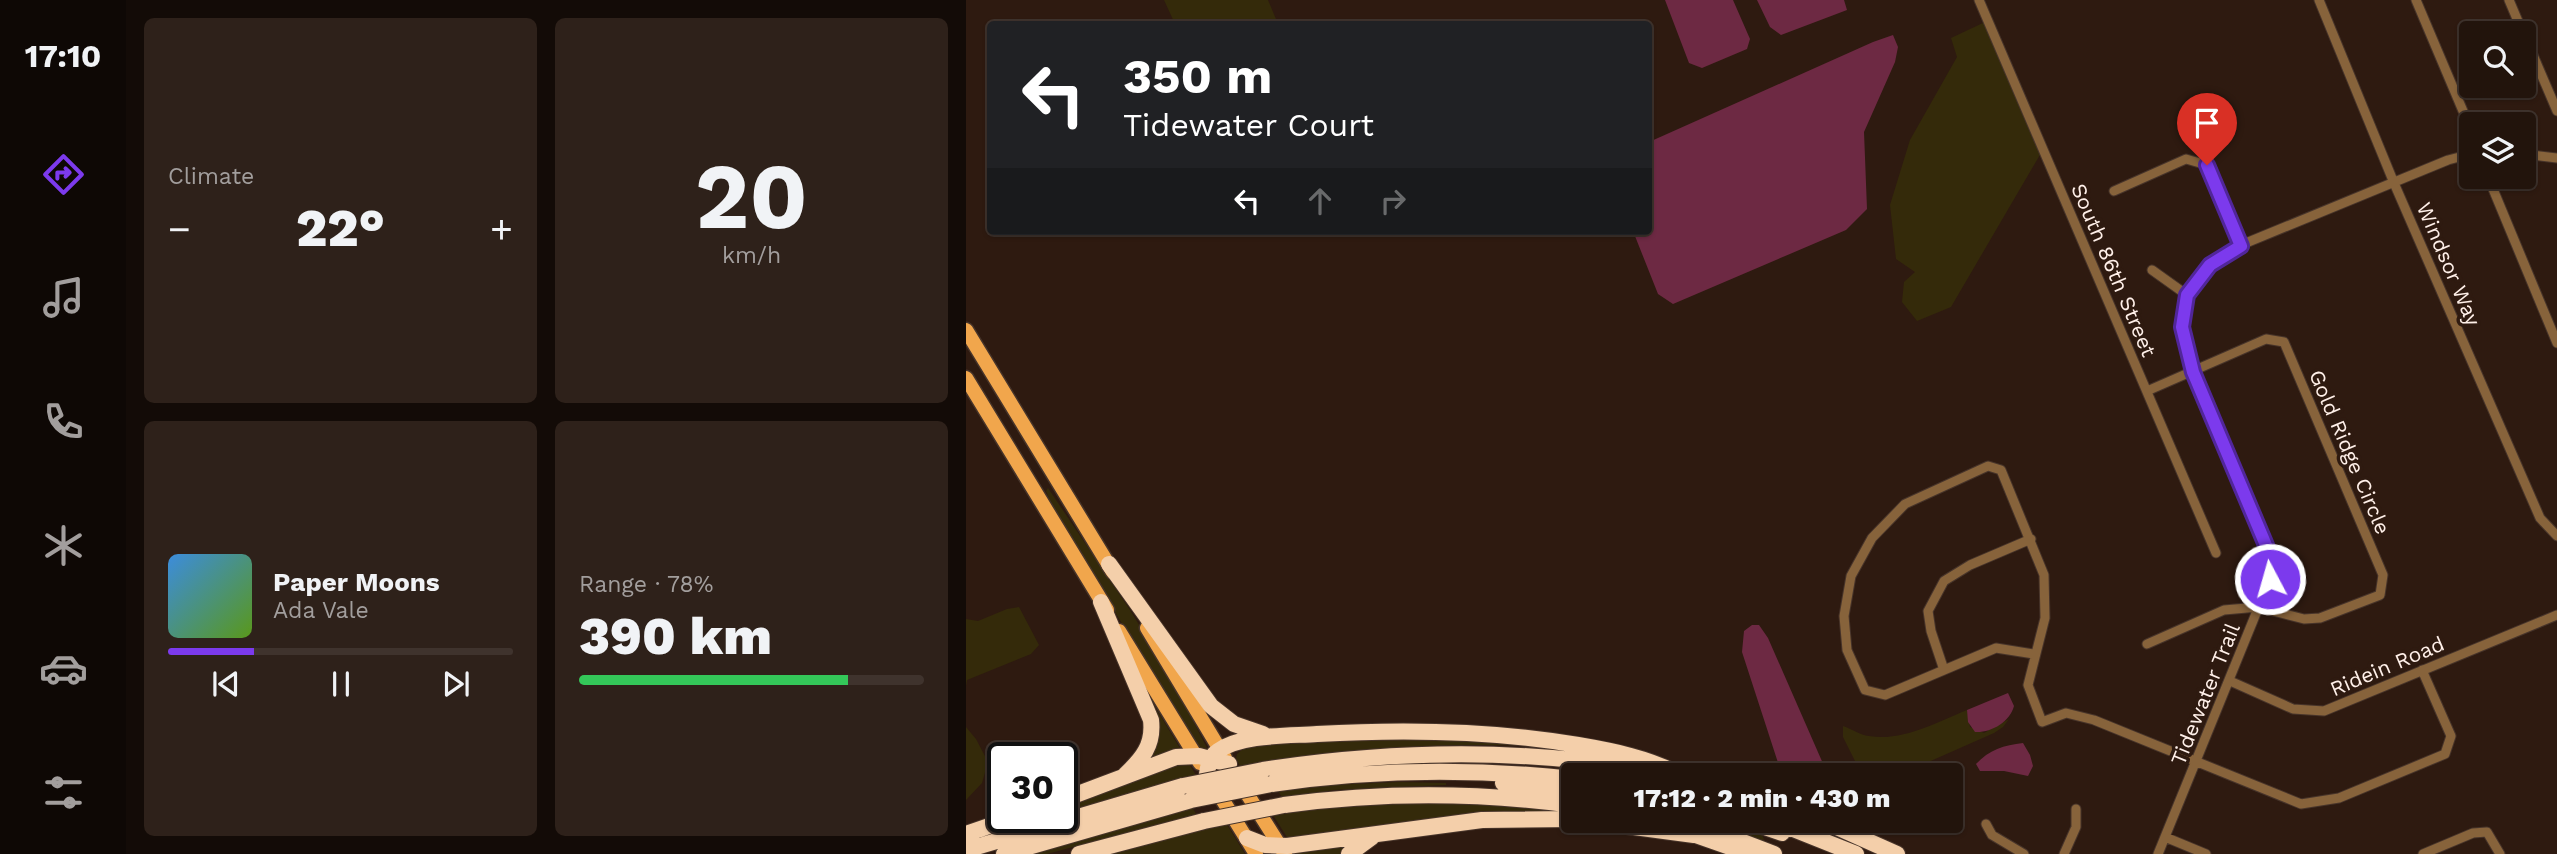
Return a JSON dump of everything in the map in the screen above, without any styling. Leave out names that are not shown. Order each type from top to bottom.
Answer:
[{"type":"highway","points":[[1109,564],[1211,706],[1223,717],[1241,727],[1280,736]]},
{"type":"highway","points":[[1101,602],[1151,720],[1148,746],[1140,760],[1125,775]]},
{"type":"highway","points":[[1078,794],[1175,757],[1212,760],[1242,741],[1280,736],[1419,731],[1509,735],[1618,753],[1655,763]]},
{"type":"highway","points":[[966,850],[1187,793],[1370,758],[1486,754],[1603,763]]},
{"type":"highway","points":[[1417,771],[1454,779],[1561,791]]},
{"type":"highway","points":[[1267,777],[1417,771],[1510,773],[1561,778]]},
{"type":"highway","points":[[1004,854],[1187,793]]},
{"type":"highway","points":[[1079,854],[1204,821],[1284,806],[1359,797],[1435,794],[1507,797],[1561,804]]},
{"type":"highway","points":[[1247,838],[1269,847],[1482,820],[1561,819]]},
{"type":"highway","points":[[966,834],[987,827]]},
{"type":"highway","points":[[1702,833],[1750,854]]},
{"type":"highway","points":[[1707,833],[1771,853]]},
{"type":"highway","points":[[1786,833],[1829,854]]},
{"type":"highway","points":[[1794,833],[1856,854]]},
{"type":"highway","points":[[1850,833],[1897,854]]},
{"type":"highway","points":[[1349,854],[1376,834]]},
{"type":"main road","points":[[967,333],[1109,564],[1212,760],[1247,838]]},
{"type":"main road","points":[[968,390],[1101,602],[1212,760],[1269,847]]},
{"type":"street","name":"South 86th Street","points":[[1979,0],[2216,553]]},
{"type":"street","name":"Windsor Way","points":[[2319,0],[2394,183],[2540,518],[2557,536]]},
{"type":"street","points":[[2416,0],[2463,112]]},
{"type":"street","points":[[2508,0],[2517,21]]},
{"type":"street","points":[[2536,63],[2557,111]]},
{"type":"street","points":[[2536,155],[2557,158]]},
{"type":"street","points":[[2152,270],[2187,295],[2210,265],[2241,246],[2459,157]]},
{"type":"street","points":[[2114,191],[2186,159],[2207,165],[2241,246]]},
{"type":"street","points":[[2493,189],[2557,343]]},
{"type":"street","name":"Tidewater Trail","points":[[2158,854],[2270,579],[2268,550],[2193,372],[2182,327],[2187,295]]},
{"type":"street","name":"Gold Ridge Circle","points":[[2147,391],[2266,339],[2284,342],[2383,575],[2380,595],[2320,618],[2304,619],[2258,607]]},
{"type":"street","points":[[2034,654],[1996,648],[1885,695],[1865,690],[1847,650],[1843,616],[1851,576],[1872,538],[1905,504],[1988,467],[2001,470],[2044,575],[2045,618],[2028,685],[2042,722],[2066,713],[2094,720],[2301,804],[2339,798],[2445,754],[2451,736],[2421,670]]},
{"type":"street","points":[[1944,670],[1931,631],[1928,611],[1944,582],[1970,565],[2031,539]]},
{"type":"street","points":[[2147,644],[2224,610],[2258,607]]},
{"type":"street","name":"Ridein Road","points":[[2230,681],[2293,709],[2325,711],[2557,615]]},
{"type":"street","points":[[2064,854],[2076,827],[2076,809]]},
{"type":"street","points":[[1986,824],[1992,835],[2024,854]]},
{"type":"street","points":[[2423,854],[2473,833],[2487,832],[2500,854]]},
{"type":"street","points":[[2165,837],[2206,854]]},
{"type":"shaded area","points":[[1164,0],[1268,0],[1277,21],[1174,21]]},
{"type":"shaded area","points":[[1665,0],[1733,0],[1750,39],[1747,49],[1702,68],[1689,63]]},
{"type":"shaded area","points":[[1757,0],[1844,0],[1847,10],[1781,35],[1770,27]]},
{"type":"shaded area","points":[[1985,22],[2041,153],[1951,307],[1917,321],[1902,302],[1904,282],[1915,272],[1896,259],[1890,205],[1910,140],[1957,57],[1951,38]]},
{"type":"shaded area","points":[[1893,35],[1898,47],[1895,62],[1864,132],[1867,209],[1846,230],[1673,304],[1658,294],[1635,235],[1652,235],[1652,141]]},
{"type":"shaded area","points":[[1048,488],[1130,610],[1173,681],[1208,750],[1198,749],[1055,513],[1046,491]]},
{"type":"shaded area","points":[[1019,607],[1039,645],[1031,654],[967,680],[966,686],[966,619],[978,621]]},
{"type":"shaded area","points":[[1752,625],[1759,625],[1768,638],[1823,763],[1778,763],[1742,652],[1744,631]]},
{"type":"shaded area","points":[[2008,693],[2014,706],[2004,722],[1975,732],[1968,722],[1967,710]]},
{"type":"shaded area","points":[[1148,695],[1181,750],[1155,761],[1146,759]]},
{"type":"shaded area","points":[[1967,710],[1970,727],[1984,733],[2009,719],[1994,733],[1926,763],[1856,763],[1843,737],[1843,726],[1866,735],[1881,737],[1919,730]]},
{"type":"shaded area","points":[[966,727],[976,739],[987,766],[982,783],[966,800]]},
{"type":"shaded area","points":[[1444,734],[1530,746],[1385,748],[1240,766],[1236,758],[1250,743]]},
{"type":"shaded area","points":[[2023,743],[2033,766],[2028,776],[2004,771],[1980,771],[1976,764],[1997,749]]},
{"type":"shaded area","points":[[1185,758],[1196,775],[1078,808],[1078,798]]},
{"type":"shaded area","points":[[1399,782],[1446,785],[1333,790],[1284,800],[1278,791],[1309,786]]},
{"type":"shaded area","points":[[1397,803],[1515,807],[1554,811],[1554,815],[1290,842],[1273,815]]},
{"type":"shaded area","points":[[1192,807],[1198,817],[1174,820],[1047,854],[1031,854]]},
{"type":"shaded area","points":[[1226,823],[1245,854],[1113,854]]},
{"type":"shaded area","points":[[1737,833],[1762,834],[1765,843]]},
{"type":"shaded area","points":[[1355,839],[1344,854],[1296,854],[1294,849]]},
{"type":"route","points":[[2207,165],[2241,246],[2210,265],[2187,295],[2182,327],[2193,372],[2268,550],[2270,579]]}]
